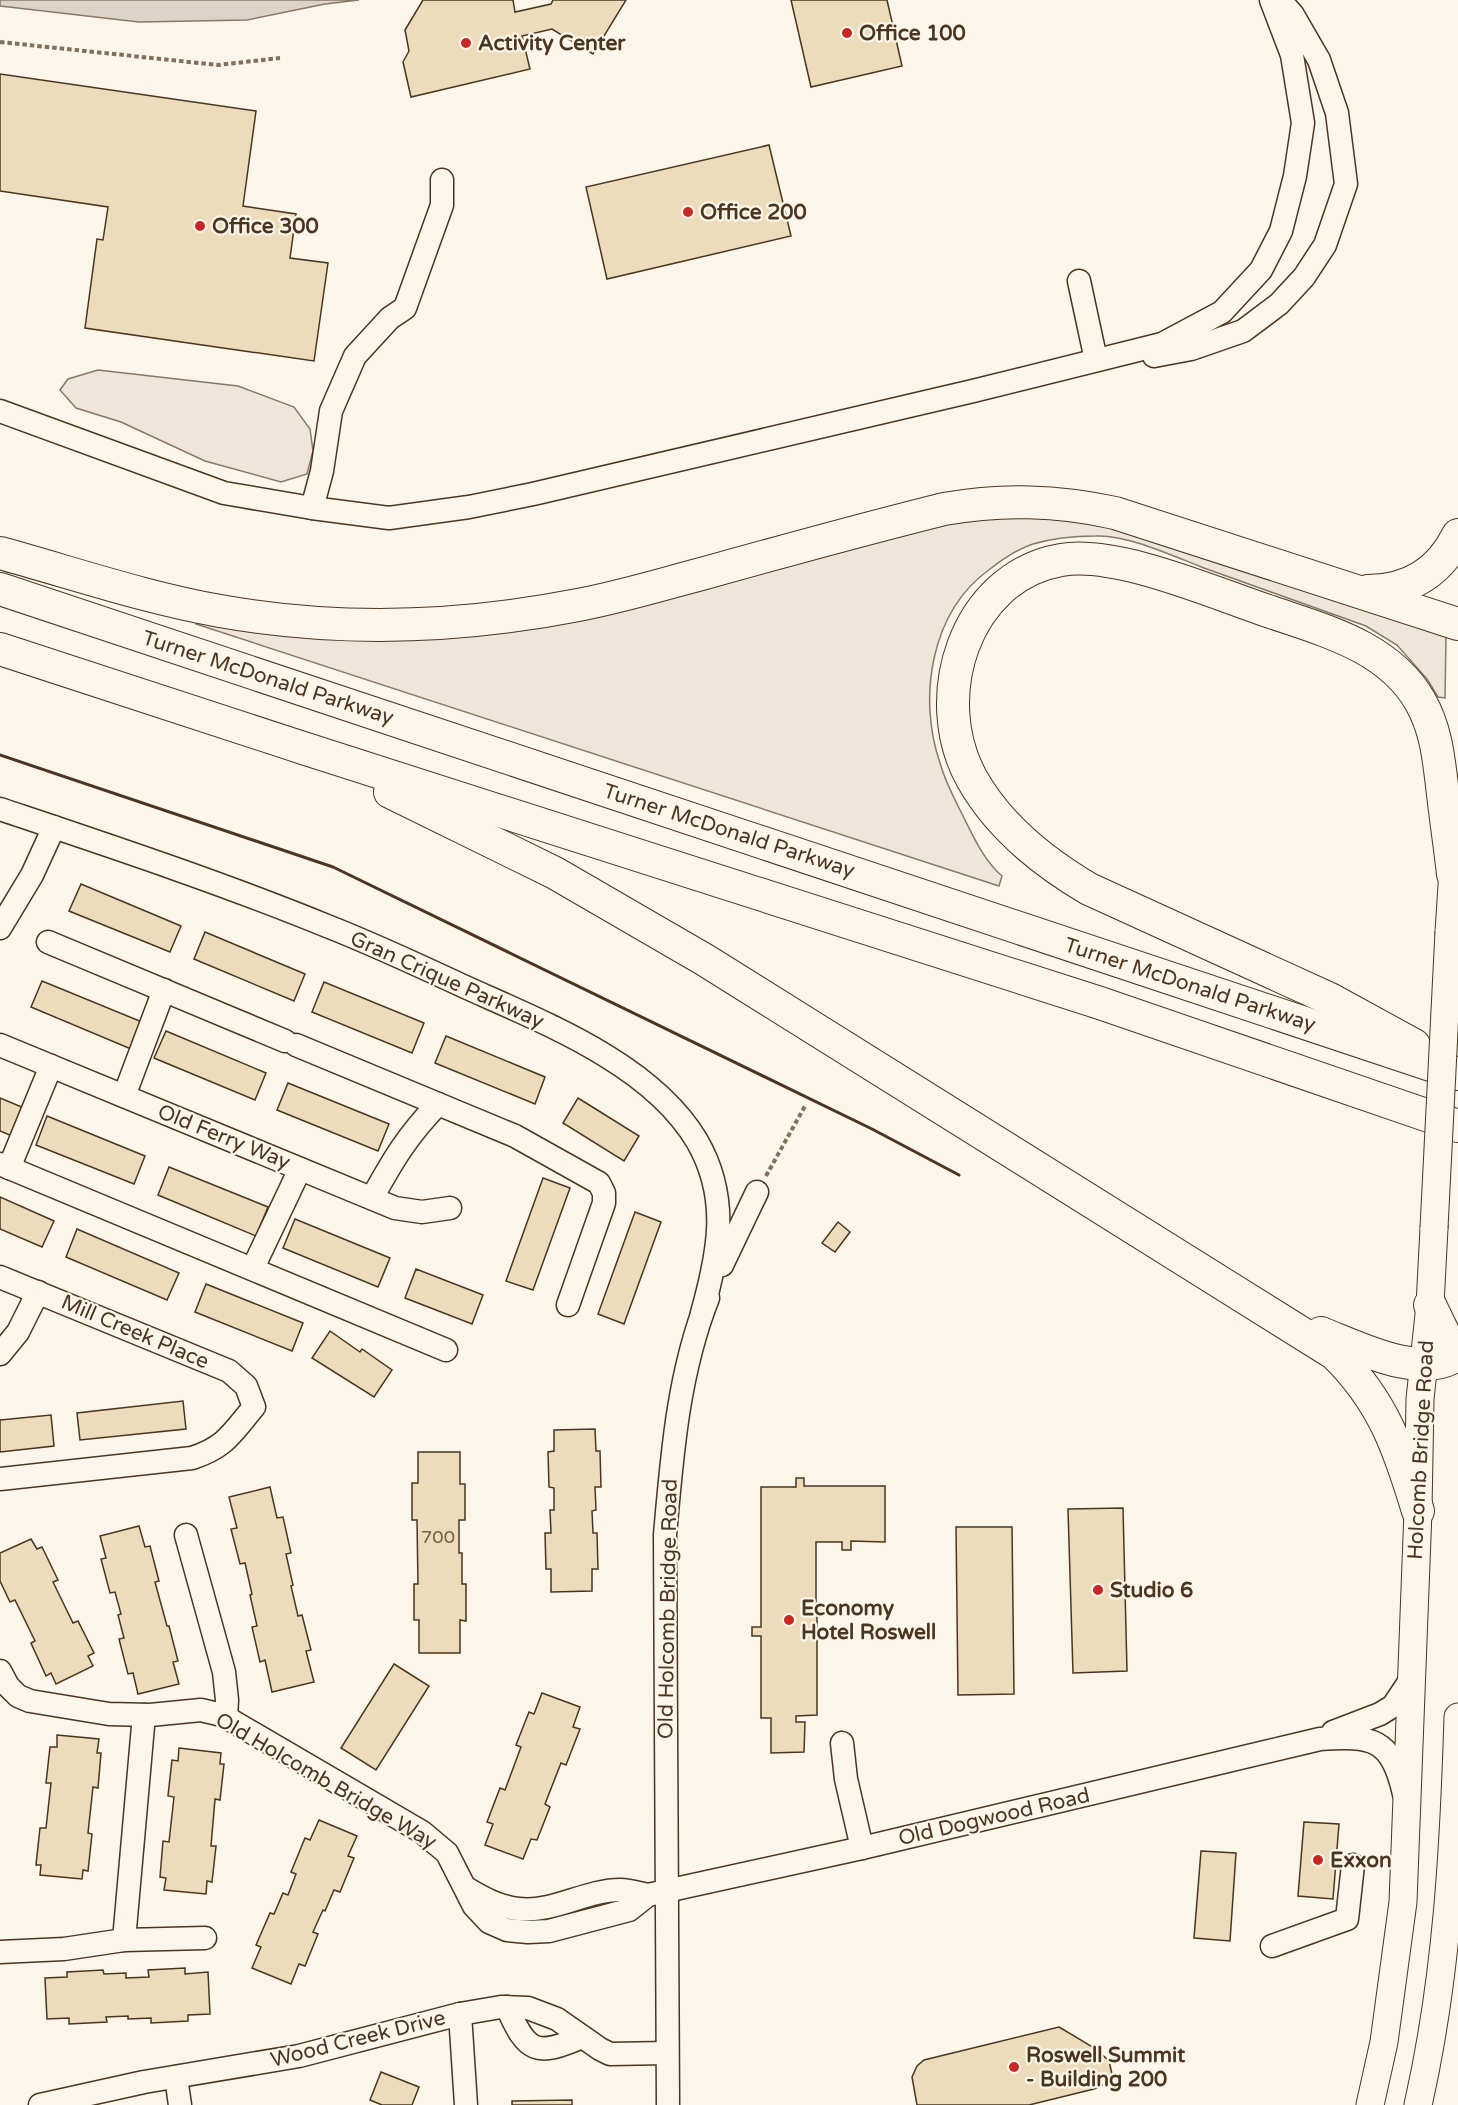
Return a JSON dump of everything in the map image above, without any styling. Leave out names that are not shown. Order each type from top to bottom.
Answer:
[{"type":"highway","points":[[0,553],[113,586],[221,611],[328,622],[373,624],[450,622],[536,613],[626,594],[944,509],[981,503],[1049,502],[1115,513],[1458,624]]},
{"type":"highway","points":[[1343,587],[1366,591],[1385,590],[1413,583],[1436,568],[1458,535]]},
{"type":"highway","points":[[1453,874],[1437,750],[1430,721],[1418,698],[1403,678],[1385,661],[1366,649],[1320,630],[1185,582],[1123,564],[1091,558],[1061,560],[1022,573],[999,589],[971,626],[960,655],[955,686],[955,717],[960,748],[971,777],[988,804],[1026,844],[1056,869],[1089,889],[1339,1003],[1384,1027],[1458,1073]]},
{"type":"highway","name":"Turner McDonald Parkway","points":[[0,589],[1458,1073]]},
{"type":"highway","points":[[0,649],[1100,1003],[1458,1126]]},
{"type":"highway","points":[[303,748],[604,900],[715,966],[1335,1354],[1356,1375],[1388,1425],[1401,1456],[1418,1511]]},
{"type":"highway","points":[[1275,1316],[1389,1359],[1422,1364],[1444,1362],[1458,1353],[1445,1336],[1430,1305]]},
{"type":"main road","name":"Holcomb Bridge Road","points":[[1371,2105],[1384,2042],[1402,1902],[1422,1364],[1430,1305],[1458,793]]},
{"type":"main road","points":[[1418,2105],[1440,1984],[1457,1798],[1458,1717]]},
{"type":"street","points":[[0,411],[224,493],[389,518],[470,507],[533,494],[973,391],[1162,344],[1222,312],[1261,270],[1281,231],[1295,176],[1303,123],[1292,55],[1271,0]]},
{"type":"street","points":[[1096,360],[1160,355],[1191,349],[1243,331],[1285,297],[1304,277],[1325,244],[1346,184],[1337,113],[1319,60],[1293,15],[1280,0]]},
{"type":"street","points":[[312,508],[322,471],[331,411],[356,356],[390,318],[405,308],[442,205],[442,180]]},
{"type":"street","points":[[1078,281],[1096,360]]},
{"type":"street","name":"Gran Crique Parkway","points":[[0,809],[200,877],[326,925],[536,1019],[600,1053],[630,1072],[655,1092],[682,1120],[703,1152],[713,1179],[719,1208],[718,1241],[713,1273],[702,1313]]},
{"type":"street","points":[[0,928],[32,875],[54,828]]},
{"type":"street","points":[[48,942],[526,1141],[595,1180],[603,1188],[604,1203],[568,1305]]},
{"type":"street","points":[[124,1096],[164,990]]},
{"type":"street","name":"Old Ferry Way","points":[[0,1045],[409,1212],[450,1208]]},
{"type":"street","points":[[51,1066],[5,1166],[446,1350]]},
{"type":"street","points":[[372,1198],[398,1150],[438,1104]]},
{"type":"street","points":[[253,1268],[300,1168]]},
{"type":"street","name":"Old Holcomb Bridge Road","points":[[668,2105],[657,1894],[665,1535],[672,1458],[678,1412],[702,1313],[757,1192]]},
{"type":"street","name":"Mill Creek Place","points":[[0,1277],[229,1371],[246,1386],[254,1407],[228,1438],[213,1451],[192,1458],[0,1479]]},
{"type":"street","points":[[0,1354],[18,1332],[38,1292]]},
{"type":"street","points":[[186,1535],[224,1672],[226,1717]]},
{"type":"street","name":"Old Holcomb Bridge Way","points":[[0,1671],[8,1686],[18,1696],[30,1701],[109,1714],[144,1715],[201,1710],[226,1717],[431,1839],[447,1853],[474,1906],[489,1922],[507,1930],[528,1932],[549,1930],[629,1910],[657,1894]]},
{"type":"street","name":"Old Dogwood Road","points":[[657,1894],[862,1848],[1320,1739],[1380,1714],[1393,1706],[1411,1680]]},
{"type":"street","points":[[124,1940],[144,1715]]},
{"type":"street","name":"Old Dogwood Road","points":[[1320,1739],[1353,1737],[1370,1740],[1386,1751],[1400,1778],[1405,1800]]},
{"type":"street","points":[[842,1743],[846,1779],[862,1848]]},
{"type":"street","points":[[1272,1946],[1347,1919],[1353,1865]]},
{"type":"street","points":[[0,1952],[64,1948],[124,1940],[205,1938]]},
{"type":"street","points":[[507,2007],[515,2026],[530,2046],[550,2049],[582,2037]]},
{"type":"street","name":"Wood Creek Drive","points":[[40,2105],[144,2082],[299,2056],[460,2014],[507,2007],[528,2008],[557,2019],[610,2054],[667,2053]]},
{"type":"street","points":[[460,2014],[466,2105]]},
{"type":"street","points":[[176,2077],[180,2105]]},
{"type":"path","points":[[0,42],[218,65],[280,58]]},
{"type":"path","points":[[757,1192],[805,1106]]},
{"type":"shaded area","points":[[0,0],[359,0],[325,4],[247,20],[139,22],[0,6]]},
{"type":"shaded area","points":[[98,370],[238,386],[294,407],[310,429],[313,451],[307,474],[281,482],[205,461],[121,422],[76,408],[60,390],[68,379]]},
{"type":"shaded area","points":[[962,513],[1091,518],[1446,636],[1445,698],[1438,697],[1427,679],[1397,645],[1366,626],[1150,547],[1108,536],[1072,537],[1027,546],[990,569],[970,587],[954,608],[942,633],[934,658],[930,686],[930,713],[934,740],[943,771],[951,792],[978,844],[1002,876],[999,886],[196,624],[200,616],[377,632]]},
{"type":"building","name":"Activity Center","points":[[423,0],[513,0],[515,12],[551,4],[553,0],[626,0],[593,54],[552,29],[522,36],[530,69],[411,97],[403,62],[409,51],[405,30]]},
{"type":"building","name":"Office 100","points":[[791,0],[887,0],[902,66],[811,87]]},
{"type":"building","name":"Office 300","points":[[0,74],[256,111],[243,206],[296,214],[290,258],[328,263],[314,361],[85,328],[97,239],[103,240],[108,207],[0,191]]},
{"type":"building","name":"Office 200","points":[[769,145],[791,236],[607,279],[586,187]]},
{"type":"building","points":[[81,884],[181,926],[170,952],[69,911]]},
{"type":"building","points":[[205,932],[305,974],[294,1001],[194,959]]},
{"type":"building","points":[[42,981],[142,1022],[131,1049],[31,1007]]},
{"type":"building","points":[[324,982],[424,1023],[412,1053],[312,1012]]},
{"type":"building","points":[[166,1031],[266,1073],[255,1100],[154,1058]]},
{"type":"building","points":[[446,1036],[545,1077],[535,1104],[435,1063]]},
{"type":"building","points":[[288,1083],[389,1124],[378,1151],[277,1110]]},
{"type":"building","points":[[0,1098],[24,1108],[12,1136],[0,1131]]},
{"type":"building","points":[[578,1098],[639,1136],[624,1161],[563,1123]]},
{"type":"building","points":[[47,1116],[145,1156],[134,1184],[36,1145]]},
{"type":"building","points":[[169,1167],[268,1207],[256,1236],[158,1195]]},
{"type":"building","points":[[543,1178],[570,1188],[533,1290],[506,1281]]},
{"type":"building","points":[[0,1197],[54,1221],[42,1247],[0,1229]]},
{"type":"building","points":[[635,1212],[661,1222],[624,1324],[598,1314]]},
{"type":"building","points":[[295,1219],[390,1258],[378,1287],[283,1248]]},
{"type":"building","points":[[838,1222],[850,1232],[835,1252],[822,1243]]},
{"type":"building","points":[[77,1229],[179,1273],[167,1300],[66,1257]]},
{"type":"building","points":[[416,1269],[483,1295],[472,1324],[405,1298]]},
{"type":"building","points":[[206,1284],[303,1323],[292,1351],[195,1312]]},
{"type":"building","points":[[330,1331],[360,1352],[362,1349],[392,1370],[374,1397],[312,1358]]},
{"type":"building","points":[[183,1401],[186,1429],[80,1440],[77,1413]]},
{"type":"building","points":[[51,1415],[54,1446],[0,1452],[0,1420]]},
{"type":"building","points":[[595,1429],[596,1451],[600,1451],[601,1487],[595,1487],[596,1510],[592,1511],[593,1533],[597,1533],[598,1569],[592,1569],[592,1591],[551,1592],[551,1569],[546,1569],[545,1533],[551,1533],[550,1510],[554,1510],[554,1488],[549,1487],[548,1452],[554,1451],[554,1430]]},
{"type":"building","points":[[418,1452],[460,1452],[460,1484],[465,1484],[465,1520],[459,1520],[459,1553],[462,1553],[462,1584],[466,1584],[466,1621],[460,1620],[460,1653],[419,1653],[419,1620],[414,1620],[414,1584],[418,1584],[417,1520],[412,1520],[412,1483],[418,1483]]},
{"type":"building","name":"Economy Hotel Roswell","points":[[796,1478],[804,1478],[804,1486],[885,1486],[885,1542],[851,1541],[851,1550],[842,1550],[842,1542],[816,1542],[816,1605],[825,1605],[825,1614],[817,1614],[817,1715],[796,1716],[796,1722],[805,1722],[804,1752],[771,1753],[771,1718],[761,1718],[761,1636],[752,1636],[752,1627],[761,1627],[761,1487],[796,1487]]},
{"type":"building","points":[[270,1487],[277,1518],[283,1517],[291,1553],[286,1554],[293,1585],[291,1586],[298,1616],[302,1615],[311,1650],[306,1651],[314,1682],[272,1692],[265,1660],[260,1662],[252,1627],[257,1626],[250,1595],[252,1594],[245,1563],[240,1564],[231,1529],[237,1528],[229,1497]]},
{"type":"building","name":"Studio 6","points":[[1123,1508],[1127,1671],[1073,1673],[1068,1509]]},
{"type":"building","points":[[139,1526],[145,1547],[150,1546],[159,1581],[155,1582],[178,1661],[173,1662],[179,1684],[138,1694],[133,1673],[128,1674],[119,1639],[124,1638],[118,1615],[121,1614],[115,1592],[110,1593],[101,1559],[106,1558],[100,1536]]},
{"type":"building","points":[[956,1527],[1012,1527],[1014,1694],[958,1695]]},
{"type":"building","points":[[31,1539],[37,1549],[42,1547],[58,1580],[53,1582],[73,1623],[78,1621],[94,1653],[88,1656],[93,1666],[56,1684],[51,1673],[46,1676],[31,1643],[35,1641],[15,1600],[10,1602],[0,1581],[0,1553]]},
{"type":"building","points":[[394,1664],[429,1686],[376,1770],[341,1748]]},
{"type":"building","points":[[542,1693],[580,1707],[573,1727],[580,1729],[566,1765],[561,1763],[545,1804],[550,1807],[537,1840],[531,1839],[523,1859],[485,1845],[493,1824],[487,1822],[500,1788],[505,1790],[521,1747],[516,1745],[529,1712],[534,1714]]},
{"type":"building","points":[[57,1735],[99,1739],[97,1753],[101,1753],[98,1788],[93,1787],[88,1833],[92,1834],[88,1871],[83,1870],[82,1879],[40,1875],[41,1865],[36,1865],[40,1828],[46,1828],[51,1783],[46,1783],[50,1747],[57,1747]]},
{"type":"building","points":[[179,1748],[221,1753],[220,1764],[224,1764],[220,1800],[215,1799],[211,1846],[216,1846],[212,1882],[207,1881],[206,1894],[164,1890],[166,1878],[160,1877],[163,1841],[169,1842],[174,1797],[168,1796],[172,1760],[178,1761]]},
{"type":"building","points":[[319,1820],[357,1836],[348,1856],[354,1858],[340,1892],[334,1890],[313,1932],[318,1934],[305,1966],[299,1964],[291,1984],[252,1968],[261,1947],[256,1945],[270,1913],[274,1914],[283,1893],[288,1895],[296,1874],[291,1872],[305,1838],[310,1840]]},
{"type":"building","name":"Exxon","points":[[1304,1822],[1339,1824],[1333,1899],[1298,1896]]},
{"type":"building","points":[[1201,1851],[1236,1853],[1230,1941],[1194,1938]]},
{"type":"building","points":[[185,1968],[185,1974],[208,1972],[210,2014],[188,2015],[188,2021],[151,2023],[151,2018],[128,2019],[128,2016],[106,2017],[107,2022],[69,2024],[69,2018],[47,2019],[45,1978],[67,1977],[67,1972],[103,1970],[104,1974],[126,1973],[126,1978],[149,1977],[148,1970]]},
{"type":"building","name":"Roswell Summit - Building 200","points":[[1059,2027],[1096,2049],[1109,2061],[1112,2074],[1107,2083],[1094,2089],[1029,2105],[917,2105],[912,2077],[917,2066],[924,2060]]},
{"type":"building","points":[[381,2072],[419,2087],[412,2105],[382,2105],[370,2100]]},
{"type":"building","points":[[572,2100],[572,2105],[512,2105],[512,2101]]},
{"type":"wall","points":[[0,755],[333,867],[872,1129],[959,1175]]},
{"type":"place","name":"Office 100","points":[[847,33]]},
{"type":"place","name":"Activity Center","points":[[466,43]]},
{"type":"place","name":"Office 200","points":[[688,212]]},
{"type":"place","name":"Office 300","points":[[200,226]]},
{"type":"place","name":"Studio 6","points":[[1098,1590]]},
{"type":"place","name":"Economy Hotel Roswell","points":[[789,1620]]},
{"type":"place","name":"Exxon","points":[[1318,1860]]},
{"type":"place","name":"Roswell Summit - Building 200","points":[[1014,2067]]}]
